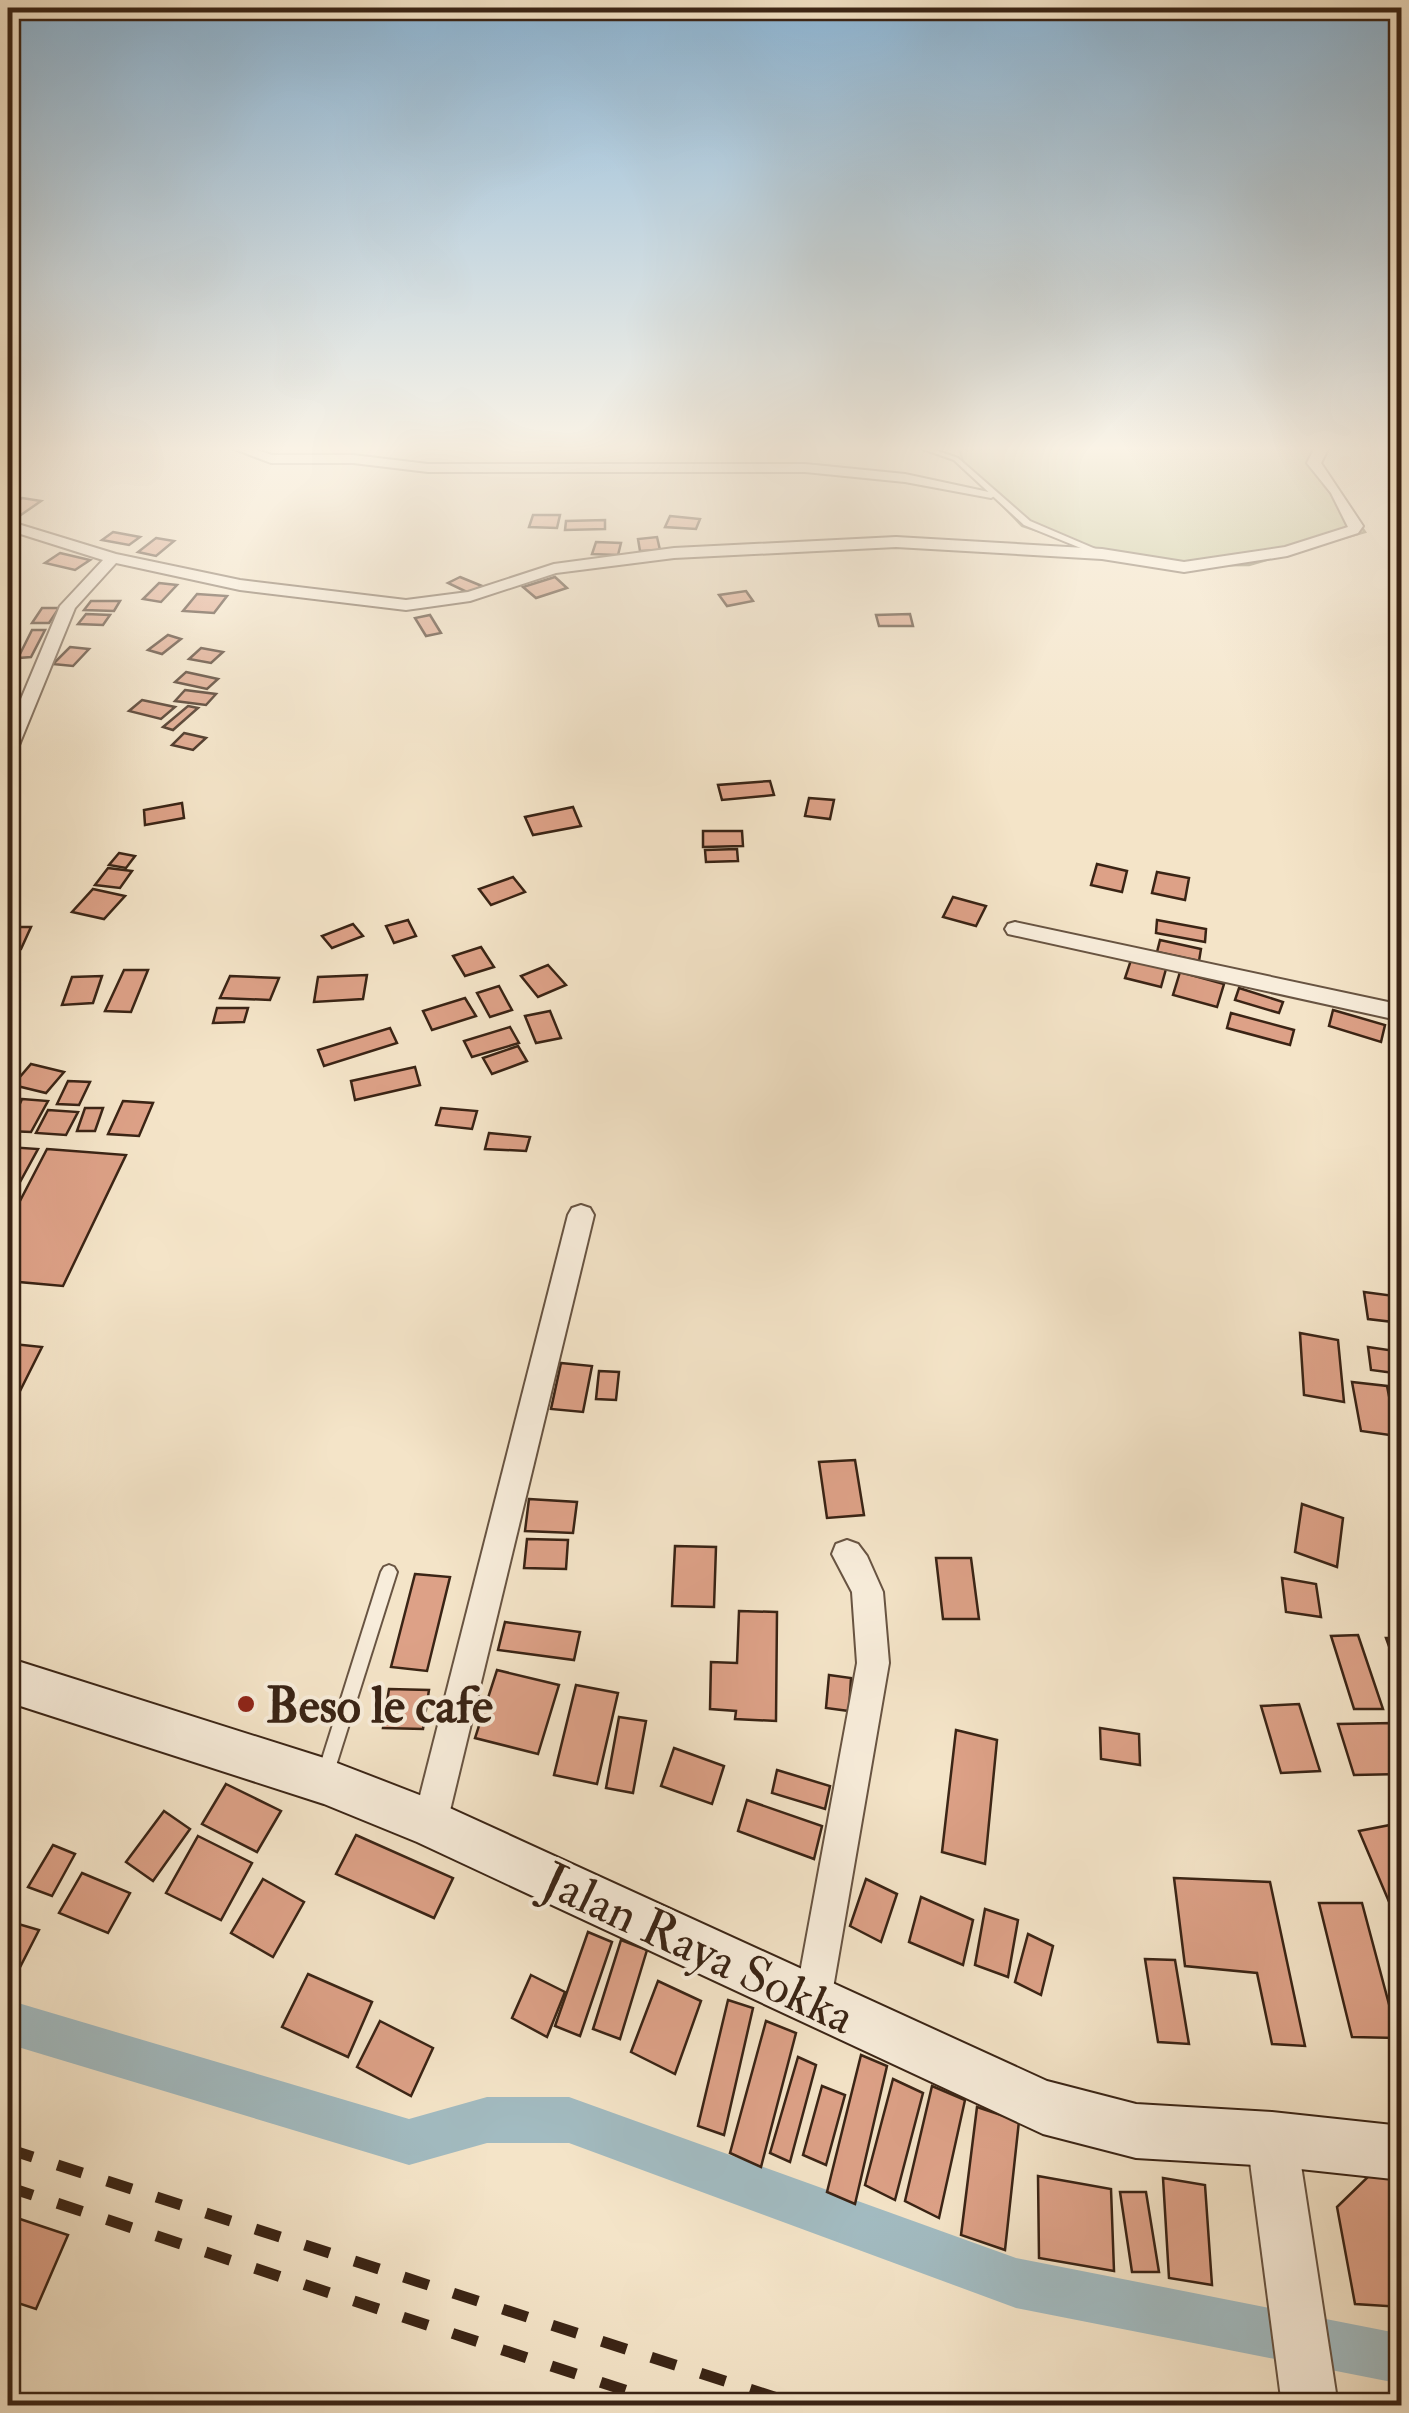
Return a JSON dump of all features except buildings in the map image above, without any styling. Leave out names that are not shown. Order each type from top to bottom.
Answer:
[{"type":"main road","name":"Jalan Raya Sokka","points":[[8,1680],[324,1781],[430,1823],[1043,2107],[1136,2131],[1272,2139],[1402,2154]]},
{"type":"street","points":[[8,750],[68,606],[109,562]]},
{"type":"street","points":[[128,562],[240,586],[406,605],[470,596],[554,569],[613,562]]},
{"type":"street","points":[[1150,562],[1184,567],[1218,562]]},
{"type":"street","points":[[1015,930],[1402,1012]]},
{"type":"street","points":[[430,1823],[581,1214]]},
{"type":"street","points":[[813,2000],[873,1663],[874,1612],[864,1574],[847,1554]]},
{"type":"street","points":[[1272,2139],[1310,2406]]},
{"type":"lane","points":[[324,1781],[389,1572]]},
{"type":"green space","points":[[1135,562],[1261,562],[1249,565],[1149,566]]},
{"type":"waterway","points":[[8,2022],[409,2142],[487,2120],[569,2120],[1016,2283],[1402,2359]]},
{"type":"railway","points":[[8,2149],[802,2406]]},
{"type":"railway","points":[[8,2187],[673,2406]]},
{"type":"place","name":"Beso le cafe","points":[[246,1704]]}]
